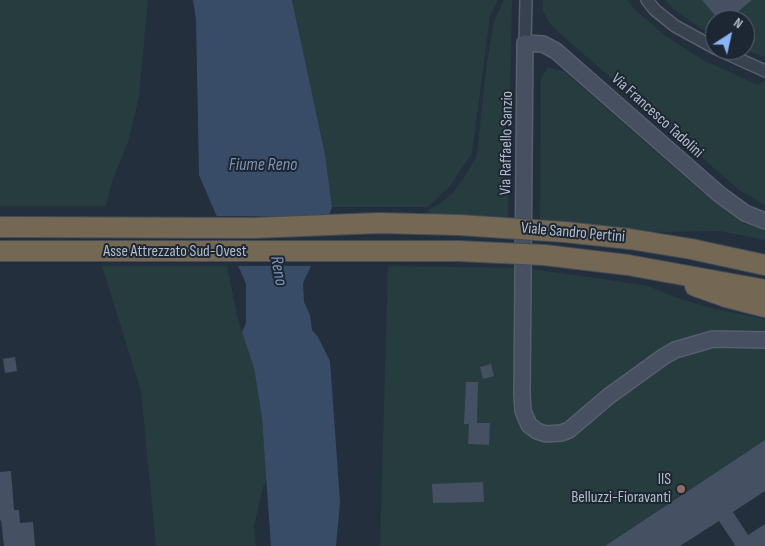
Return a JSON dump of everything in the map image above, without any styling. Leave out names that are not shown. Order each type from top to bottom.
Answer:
[{"type":"highway","name":"Viale Sandro Pertini","points":[[379,223],[522,228],[630,239],[692,249],[765,265]]},
{"type":"highway","name":"Asse Attrezzato Sud-Ovest","points":[[0,227],[254,228],[379,223]]},
{"type":"highway","points":[[692,249],[742,249],[765,252]]},
{"type":"highway","name":"Viale Sandro Pertini","points":[[380,250],[544,255],[637,266],[765,290]]},
{"type":"highway","name":"Asse Attrezzato Sud-Ovest","points":[[0,251],[255,252],[380,250]]},
{"type":"highway","points":[[637,266],[726,297],[765,307]]},
{"type":"street","name":"Via Raffaello Sanzio","points":[[526,0],[522,411],[529,425],[537,431],[553,434],[569,430],[609,396],[662,357],[675,350],[713,339],[765,340]]},
{"type":"street","points":[[647,0],[655,10],[676,26],[705,42]]},
{"type":"street","name":"Via Francesco Tadolini","points":[[525,42],[544,44],[556,51],[719,194],[745,213],[765,222]]},
{"type":"street","points":[[741,60],[765,71]]},
{"type":"green space","points":[[0,0],[148,0],[139,97],[128,142],[112,181],[106,206],[0,206]]},
{"type":"green space","points":[[292,0],[498,0],[490,16],[472,153],[450,186],[428,207],[332,207],[325,154]]},
{"type":"green space","points":[[504,0],[512,0],[508,218],[428,215],[429,209],[452,194],[477,155],[486,69],[494,21]]},
{"type":"green space","points":[[543,0],[628,0],[635,10],[666,36],[703,60],[758,85],[765,80],[765,205],[739,190],[551,25],[543,11]]},
{"type":"green space","points":[[665,0],[765,0],[765,57],[755,54],[755,10],[705,10],[705,31],[673,9]]},
{"type":"green space","points":[[548,67],[565,72],[702,192],[765,231],[765,240],[720,231],[660,232],[540,219],[541,79]]},
{"type":"green space","points":[[102,266],[227,266],[238,320],[254,368],[262,418],[267,482],[263,487],[254,526],[256,546],[156,546],[141,391]]},
{"type":"green space","points":[[388,266],[523,268],[589,277],[648,286],[680,299],[715,309],[765,319],[765,440],[605,546],[380,546]]},
{"type":"water","name":"Fiume Reno","points":[[193,0],[292,0],[325,154],[332,207],[303,283],[304,302],[310,315],[312,330],[318,337],[330,361],[340,502],[336,546],[271,546],[262,418],[254,368],[242,332],[246,323],[246,284],[199,175],[196,20]]},
{"type":"pier","points":[[214,216],[331,217],[314,266],[236,266]]},
{"type":"building","points":[[702,0],[752,0],[740,10],[710,10]]},
{"type":"building","points":[[15,357],[17,371],[5,373],[3,359]]},
{"type":"building","points":[[491,364],[494,376],[483,379],[480,367]]},
{"type":"building","points":[[466,382],[478,382],[477,423],[490,423],[489,445],[468,444],[469,424],[464,424]]},
{"type":"building","points":[[765,440],[765,491],[733,512],[748,535],[765,524],[765,546],[733,546],[735,545],[719,521],[680,546],[605,546]]},
{"type":"building","points":[[11,471],[14,510],[19,510],[20,523],[33,522],[35,546],[4,546],[0,521],[0,472]]},
{"type":"building","points":[[483,482],[484,502],[433,503],[432,484]]},
{"type":"place","name":"IIS Belluzzi-Fioravanti","points":[[681,489]]},
{"type":"water label","name":"Reno","points":[[278,271]]}]
